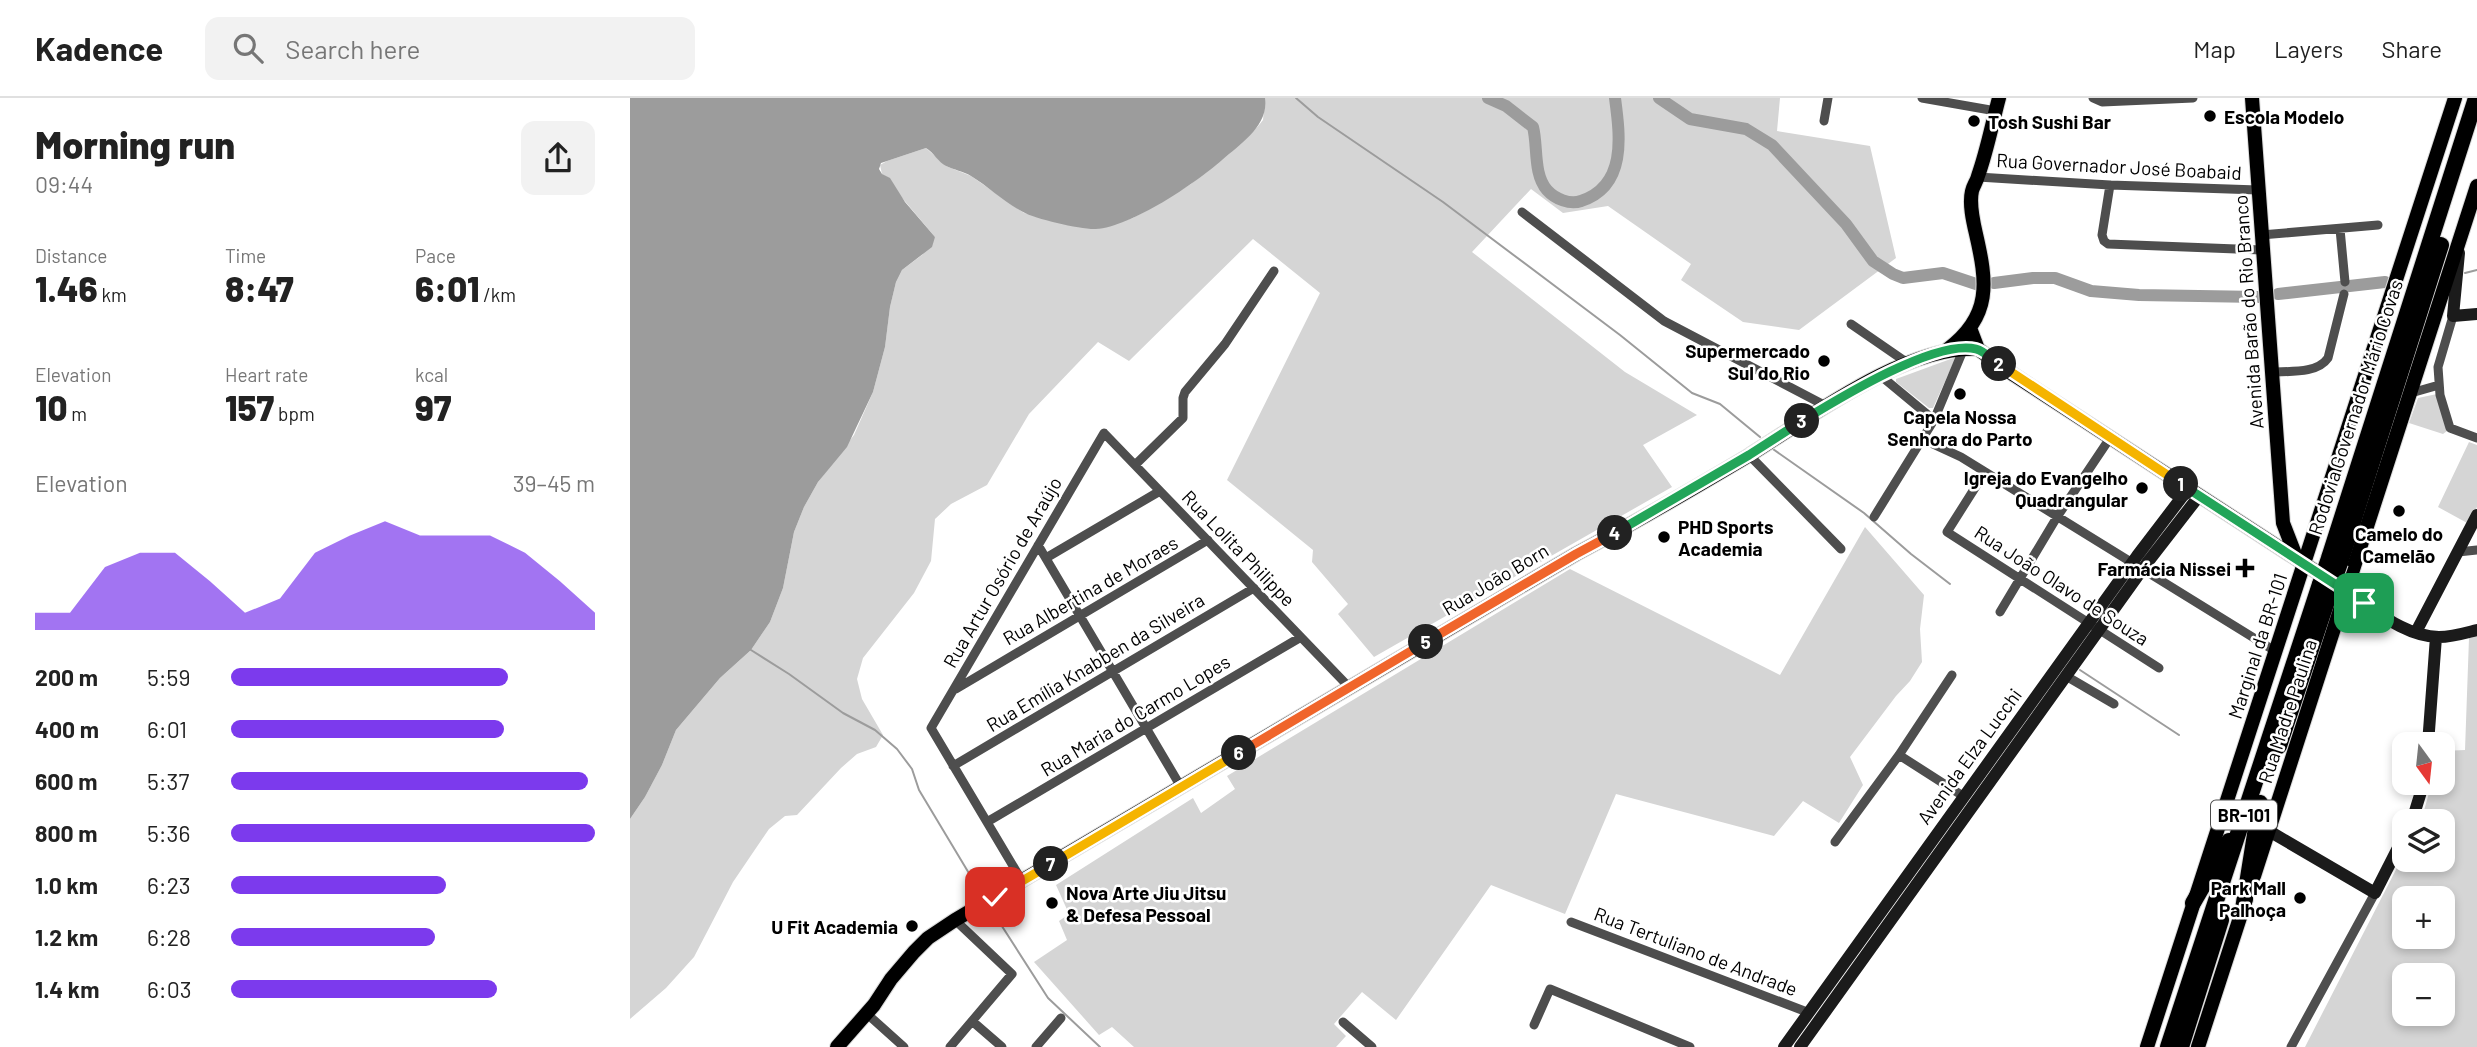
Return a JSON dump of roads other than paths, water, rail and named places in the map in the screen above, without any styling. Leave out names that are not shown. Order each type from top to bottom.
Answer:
[{"type":"highway","name":"Rodovia Governador Mário Covas","points":[[2168,1047],[2329,584],[2476,98]]},
{"type":"highway","name":"Rodovia Governador Mário Covas","points":[[2334,561],[2477,131]]},
{"type":"highway","name":"Rodovia Governador Mário Covas","points":[[2180,1047],[2253,807]]},
{"type":"highway","points":[[2193,903],[2253,807]]},
{"type":"highway","points":[[2243,909],[2253,807]]},
{"type":"main road","name":"Avenida Barão do Rio Branco","points":[[2252,98],[2283,523],[2300,561]]},
{"type":"main road","name":"Marginal da BR-101","points":[[2147,1047],[2299,579],[2300,561],[2455,98]]},
{"type":"main road","points":[[1948,349],[1970,328],[1982,307],[1985,272],[1972,210],[1972,191],[1997,105]]},
{"type":"main road","name":"Rua Madre Paulina","points":[[2198,1047],[2269,831],[2329,584],[2411,393],[2474,204],[2477,186]]},
{"type":"main road","points":[[2459,243],[2453,316],[2477,313]]},
{"type":"main road","points":[[1970,328],[1971,349]]},
{"type":"main road","points":[[1948,349],[1971,349],[2262,536],[2329,584]]},
{"type":"main road","name":"Rua João Born","points":[[837,1047],[920,945],[955,920],[1576,554],[1629,526],[1826,406],[1881,376],[1948,349]]},
{"type":"main road","name":"Avenida Elza Lucchi","points":[[1784,1047],[1963,796],[2194,493]]},
{"type":"main road","points":[[2416,632],[2477,515]]},
{"type":"main road","points":[[2262,536],[2277,532],[2283,523]]},
{"type":"main road","points":[[2299,579],[2311,573],[2416,632],[2436,637],[2477,630]]},
{"type":"main road","name":"Avenida Elza Lucchi","points":[[1800,1047],[2066,676],[2094,626]]},
{"type":"main road","points":[[2429,732],[2436,637]]},
{"type":"main road","points":[[2269,831],[2375,893],[2392,860]]},
{"type":"main road","points":[[1866,931],[1878,939]]},
{"type":"street","points":[[1824,121],[1828,98]]},
{"type":"street","points":[[1922,98],[1997,105]]},
{"type":"street","points":[[2093,98],[2102,102],[2193,98]]},
{"type":"street","name":"Rua Governador José Boabaid","points":[[1978,177],[2258,190]]},
{"type":"street","points":[[2110,185],[2102,234],[2104,242],[2108,244],[2262,243],[2378,225]]},
{"type":"street","points":[[1522,212],[1664,321],[1826,406]]},
{"type":"street","points":[[2340,229],[2345,282]]},
{"type":"street","points":[[1135,465],[1183,418],[1182,398],[1185,392],[1220,351],[1273,271]]},
{"type":"street","points":[[2271,372],[2316,368],[2324,364],[2328,358],[2344,294]]},
{"type":"street","points":[[2453,316],[2439,359],[2439,385],[2446,421],[2450,428],[2477,438]]},
{"type":"street","points":[[1851,324],[1909,364]]},
{"type":"street","points":[[1874,517],[1934,420],[1971,349]]},
{"type":"street","points":[[1881,376],[1934,420]]},
{"type":"street","points":[[2411,393],[2439,385]]},
{"type":"street","name":"Rua Lolita Philippe","points":[[1104,433],[1349,687]]},
{"type":"street","name":"Rua Artur Osório de Araújo","points":[[953,766],[930,728],[1104,433]]},
{"type":"street","points":[[2000,612],[2057,517],[2110,438]]},
{"type":"street","points":[[1922,439],[1961,457],[2275,651]]},
{"type":"street","points":[[1749,455],[1842,549]]},
{"type":"street","name":"Rua João Olavo de Souza","points":[[1985,472],[1947,532],[2160,668]]},
{"type":"street","points":[[1046,558],[1160,491]]},
{"type":"street","name":"Rua Albertina de Moraes","points":[[953,690],[1208,541]]},
{"type":"street","points":[[1038,545],[1181,787]]},
{"type":"street","points":[[2458,552],[2477,550]]},
{"type":"street","name":"Rua Emília Knabben da Silveira","points":[[953,766],[1254,588]]},
{"type":"street","name":"Rua Maria do Carmo Lopes","points":[[987,822],[1301,637]]},
{"type":"street","points":[[1835,842],[1899,755],[1952,675]]},
{"type":"street","points":[[2066,676],[2113,704]]},
{"type":"street","points":[[1899,755],[1963,796]]},
{"type":"street","points":[[953,766],[1022,881]]},
{"type":"street","points":[[2291,1047],[2375,893]]},
{"type":"street","points":[[950,1047],[1012,974],[955,920]]},
{"type":"street","name":"Rua Tertuliano de Andrade","points":[[1571,922],[1807,1012]]},
{"type":"street","points":[[1534,1025],[1550,989],[1690,1047]]},
{"type":"street","points":[[866,1013],[904,1047]]},
{"type":"street","points":[[1035,1047],[1060,1018]]},
{"type":"street","points":[[972,1021],[1002,1047]]},
{"type":"street","points":[[1343,1021],[1372,1047]]},
{"type":"waterway","points":[[1296,98],[1318,117],[1443,202],[1620,335],[1692,393],[1720,404],[1760,437]]},
{"type":"waterway","points":[[1488,98],[1506,106],[1533,127],[1538,168],[1543,183],[1554,196],[1572,202],[1596,194],[1613,172],[1619,143],[1615,98]]},
{"type":"waterway","points":[[1659,98],[1690,119],[1746,129],[1772,145],[1846,224],[1873,261],[1893,274],[1903,278],[1943,273],[1979,285]]},
{"type":"waterway","points":[[2465,273],[2477,270]]},
{"type":"waterway","points":[[1994,283],[2055,278],[2091,291],[2139,295],[2259,297]]},
{"type":"waterway","points":[[2278,294],[2385,282]]},
{"type":"waterway","points":[[1770,447],[1864,513],[1950,584]]},
{"type":"waterway","points":[[751,650],[843,713],[875,730],[897,749],[912,769],[919,790],[982,895]]},
{"type":"waterway","points":[[2080,670],[2179,735]]},
{"type":"waterway","points":[[989,906],[1048,998],[1100,1047]]},
{"type":"place","name":"Escola Modelo","points":[[2210,116]]},
{"type":"place","name":"Tosh Sushi Bar","points":[[1974,121]]},
{"type":"place","name":"Supermercado Sul do Rio","points":[[1824,361]]},
{"type":"place","name":"Capela Nossa Senhora do Parto","points":[[1960,394]]},
{"type":"place","name":"Igreja do Evangelho Quadrangular","points":[[2142,488]]},
{"type":"place","name":"Camelo do Camelão","points":[[2399,511]]},
{"type":"place","name":"PHD Sports Academia","points":[[1664,537]]},
{"type":"place","name":"Farmácia Nissei","points":[[2245,568]]},
{"type":"place","name":"Park Mall Palhoça","points":[[2300,898]]},
{"type":"place","name":"Nova Arte Jiu Jitsu & Defesa Pessoal","points":[[1052,903]]},
{"type":"place","name":"U Fit Academia","points":[[912,926]]}]
